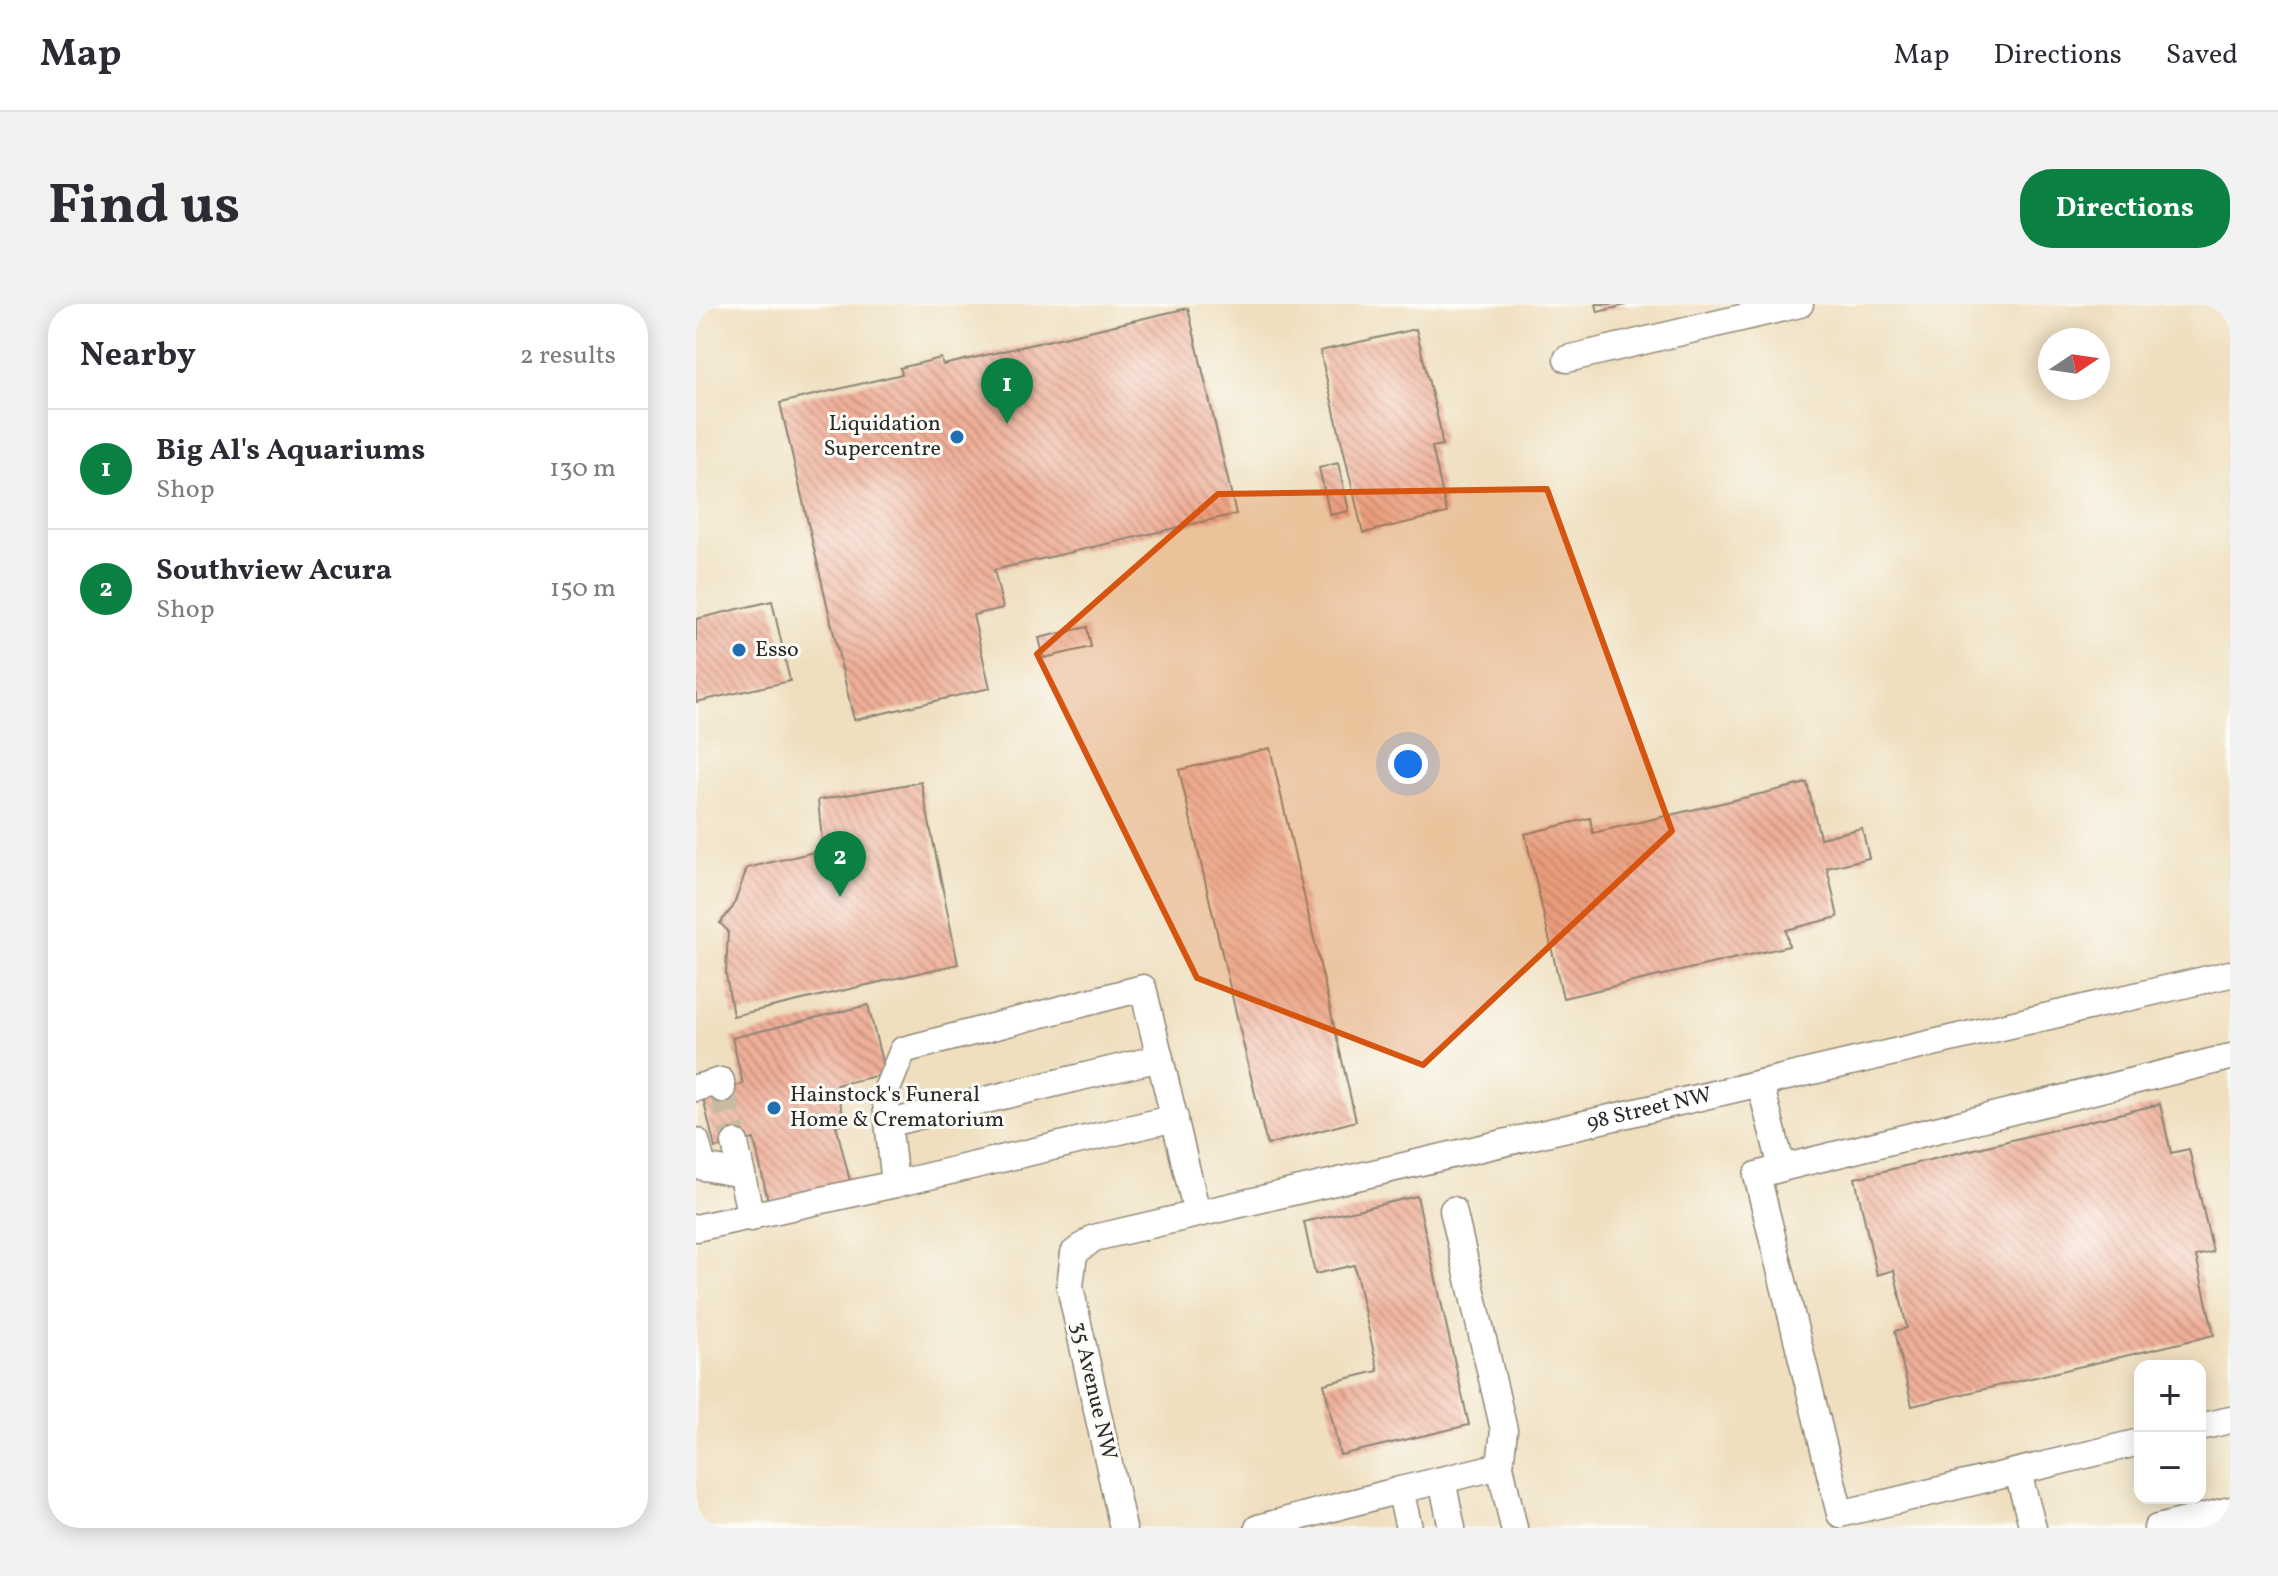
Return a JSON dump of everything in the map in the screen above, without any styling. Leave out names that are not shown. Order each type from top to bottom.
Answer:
[{"type":"street","points":[[1567,359],[1800,304]]},
{"type":"street","name":"98 Street NW","points":[[1074,1253],[1094,1238],[1197,1213],[2230,974]]},
{"type":"street","points":[[895,1184],[885,1094],[903,1050],[1143,988],[1197,1213]]},
{"type":"street","points":[[2134,1444],[1840,1514],[1757,1175],[2230,1057]]},
{"type":"street","points":[[890,1123],[1160,1058]]},
{"type":"street","points":[[696,1088],[721,1081],[722,1089]]},
{"type":"street","points":[[1760,1083],[1782,1168]]},
{"type":"street","points":[[696,1228],[751,1218],[1175,1118]]},
{"type":"street","points":[[696,1141],[703,1167],[742,1174]]},
{"type":"street","points":[[735,1143],[751,1218]]},
{"type":"street","points":[[1453,1210],[1504,1430],[1500,1466],[1514,1528]]},
{"type":"street","name":"35 Avenue NW","points":[[1074,1253],[1070,1287],[1123,1528]]},
{"type":"street","points":[[2206,1426],[2230,1420]]},
{"type":"street","points":[[1258,1528],[1500,1466]]},
{"type":"street","points":[[2018,1473],[2033,1528]]},
{"type":"street","points":[[1442,1480],[1452,1528]]},
{"type":"street","points":[[1400,1490],[1409,1528]]},
{"type":"street","points":[[2157,1528],[2230,1510]]},
{"type":"highlighted area","points":[[1547,489],[1672,831],[1423,1065],[1197,978],[1037,654],[1218,494]]},
{"type":"building","points":[[1596,304],[1626,304],[1626,305],[1598,312]]},
{"type":"building","points":[[1188,308],[1236,514],[994,570],[1003,608],[973,615],[990,688],[854,720],[780,403],[902,374],[900,368],[941,358],[943,365]]},
{"type":"building","points":[[1416,329],[1440,428],[1442,445],[1432,447],[1447,513],[1363,533],[1320,351]]},
{"type":"building","points":[[1338,463],[1349,511],[1330,515],[1319,468]]},
{"type":"building","name":"Esso","points":[[772,601],[790,681],[696,702],[696,619]]},
{"type":"building","points":[[1087,627],[1091,647],[1044,658],[1039,638]]},
{"type":"building","points":[[1270,748],[1356,1121],[1267,1145],[1179,770]]},
{"type":"building","points":[[921,782],[958,964],[733,1016],[726,974],[728,931],[720,923],[733,907],[747,868],[823,850],[818,800]]},
{"type":"building","points":[[1807,783],[1820,838],[1862,828],[1869,858],[1827,868],[1838,917],[1786,930],[1789,946],[1563,998],[1525,834],[1590,818],[1593,833]]},
{"type":"building","name":"Hainstock's Funeral Home & Crematorium","points":[[868,1005],[885,1074],[836,1085],[845,1123],[836,1125],[850,1181],[768,1201],[754,1139],[715,1148],[702,1094],[743,1084],[732,1038]]},
{"type":"building","points":[[2160,1104],[2171,1153],[2189,1149],[2213,1252],[2196,1256],[2214,1335],[1912,1406],[1895,1331],[1907,1328],[1894,1270],[1877,1275],[1855,1178]]},
{"type":"building","points":[[1417,1196],[1469,1425],[1340,1455],[1324,1384],[1378,1371],[1354,1265],[1315,1274],[1304,1222]]},
{"type":"tunnel","points":[[722,1089],[735,1143]]},
{"type":"place","name":"Big Al's Aquariums","points":[[1007,424]]},
{"type":"place","name":"Liquidation Supercentre","points":[[957,437]]},
{"type":"place","name":"Esso","points":[[739,650]]},
{"type":"place","name":"Southview Acura","points":[[840,897]]},
{"type":"place","name":"Hainstock's Funeral Home & Crematorium","points":[[774,1108]]}]
